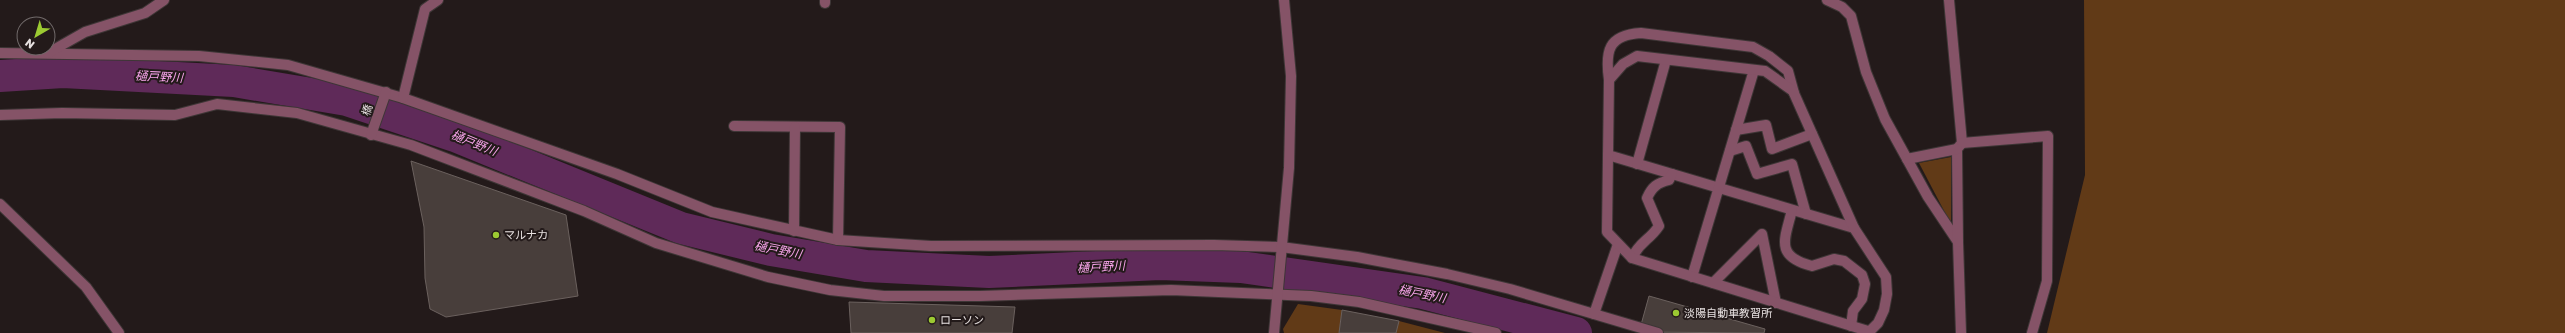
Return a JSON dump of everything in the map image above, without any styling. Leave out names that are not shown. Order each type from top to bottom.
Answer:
[{"type":"street","points":[[56,48],[85,32],[145,13],[164,0]]},
{"type":"street","points":[[403,98],[425,9],[438,0]]},
{"type":"street","points":[[1274,333],[1289,168],[1291,76],[1284,0]]},
{"type":"street","points":[[1827,0],[1842,7],[1851,16],[1873,94],[1907,159],[1942,220],[1958,242]]},
{"type":"street","points":[[1949,0],[1960,146],[1958,242],[1961,333]]},
{"type":"street","points":[[1624,34],[1641,34],[1753,47],[1769,56],[1788,72],[1795,95],[1854,228],[1886,277],[1887,294],[1884,310],[1878,323],[1868,332],[1632,258],[1607,232],[1609,80],[1606,58],[1614,43],[1624,34]]},
{"type":"street","points":[[0,53],[16,53]]},
{"type":"street","points":[[56,53],[199,56],[288,65],[386,92],[617,174],[712,212],[838,240],[931,246],[1214,244],[1281,247],[1357,257],[1447,274],[1658,333]]},
{"type":"street","points":[[1609,80],[1622,64],[1637,56],[1765,71],[1793,91],[1795,95]]},
{"type":"street","points":[[1637,164],[1666,60]]},
{"type":"street","points":[[1692,277],[1754,70]]},
{"type":"street","name":"橋","points":[[371,135],[386,92]]},
{"type":"street","points":[[0,115],[62,113],[175,115],[217,104],[297,113],[336,122],[371,135],[411,145],[584,211],[656,243],[768,277],[830,290],[884,296],[980,296],[1171,290],[1225,291],[1278,296],[1311,296],[1359,302],[1496,333]]},
{"type":"street","points":[[1736,130],[1766,125],[1772,148],[1812,134]]},
{"type":"street","points":[[734,126],[840,127],[838,240]]},
{"type":"street","points":[[794,231],[795,126]]},
{"type":"street","points":[[1907,159],[1960,146],[2048,136],[2047,280],[2032,333]]},
{"type":"street","points":[[1730,151],[1746,146],[1757,174],[1792,164],[1806,214]]},
{"type":"street","points":[[1608,155],[1854,228]]},
{"type":"street","points":[[1632,258],[1638,246],[1653,235],[1659,226],[1647,198],[1652,188],[1659,182],[1669,180],[1672,174]]},
{"type":"street","points":[[0,204],[86,287],[119,333]]},
{"type":"street","points":[[1792,210],[1784,236],[1786,249],[1793,258],[1812,266],[1834,259],[1844,261],[1862,275],[1865,284],[1862,299],[1853,311],[1851,326]]},
{"type":"street","points":[[1712,283],[1762,234],[1776,303]]},
{"type":"street","points":[[1594,314],[1618,244]]},
{"type":"shaded area","points":[[2084,0],[2565,0],[2565,333],[2047,333],[2085,175]]},
{"type":"shaded area","points":[[1951,157],[1951,224],[1919,163]]},
{"type":"shaded area","points":[[1298,304],[1342,310],[1339,333],[1284,333],[1283,329]]},
{"type":"shaded area","points":[[1399,321],[1445,333],[1396,333]]},
{"type":"building","name":"マルナカ","points":[[411,161],[566,215],[578,296],[446,317],[430,309],[425,278],[424,227]]},
{"type":"building","name":"淡陽自動車教習所","points":[[1649,296],[1765,329],[1764,333],[1639,332]]},
{"type":"building","name":"ローソン","points":[[849,302],[1015,307],[1012,333],[851,333]]},
{"type":"building","points":[[1342,310],[1399,321],[1396,333],[1339,333]]},
{"type":"waterway","name":"樋戸野川","points":[[0,76],[63,72],[234,81],[347,100],[455,136],[681,228],[771,250],[866,266],[989,272],[1160,264],[1241,267],[1423,293],[1576,333]]},
{"type":"place","name":"マルナカ","points":[[496,235]]},
{"type":"place","name":"淡陽自動車教習所","points":[[1676,313]]},
{"type":"place","name":"ローソン","points":[[932,320]]}]
